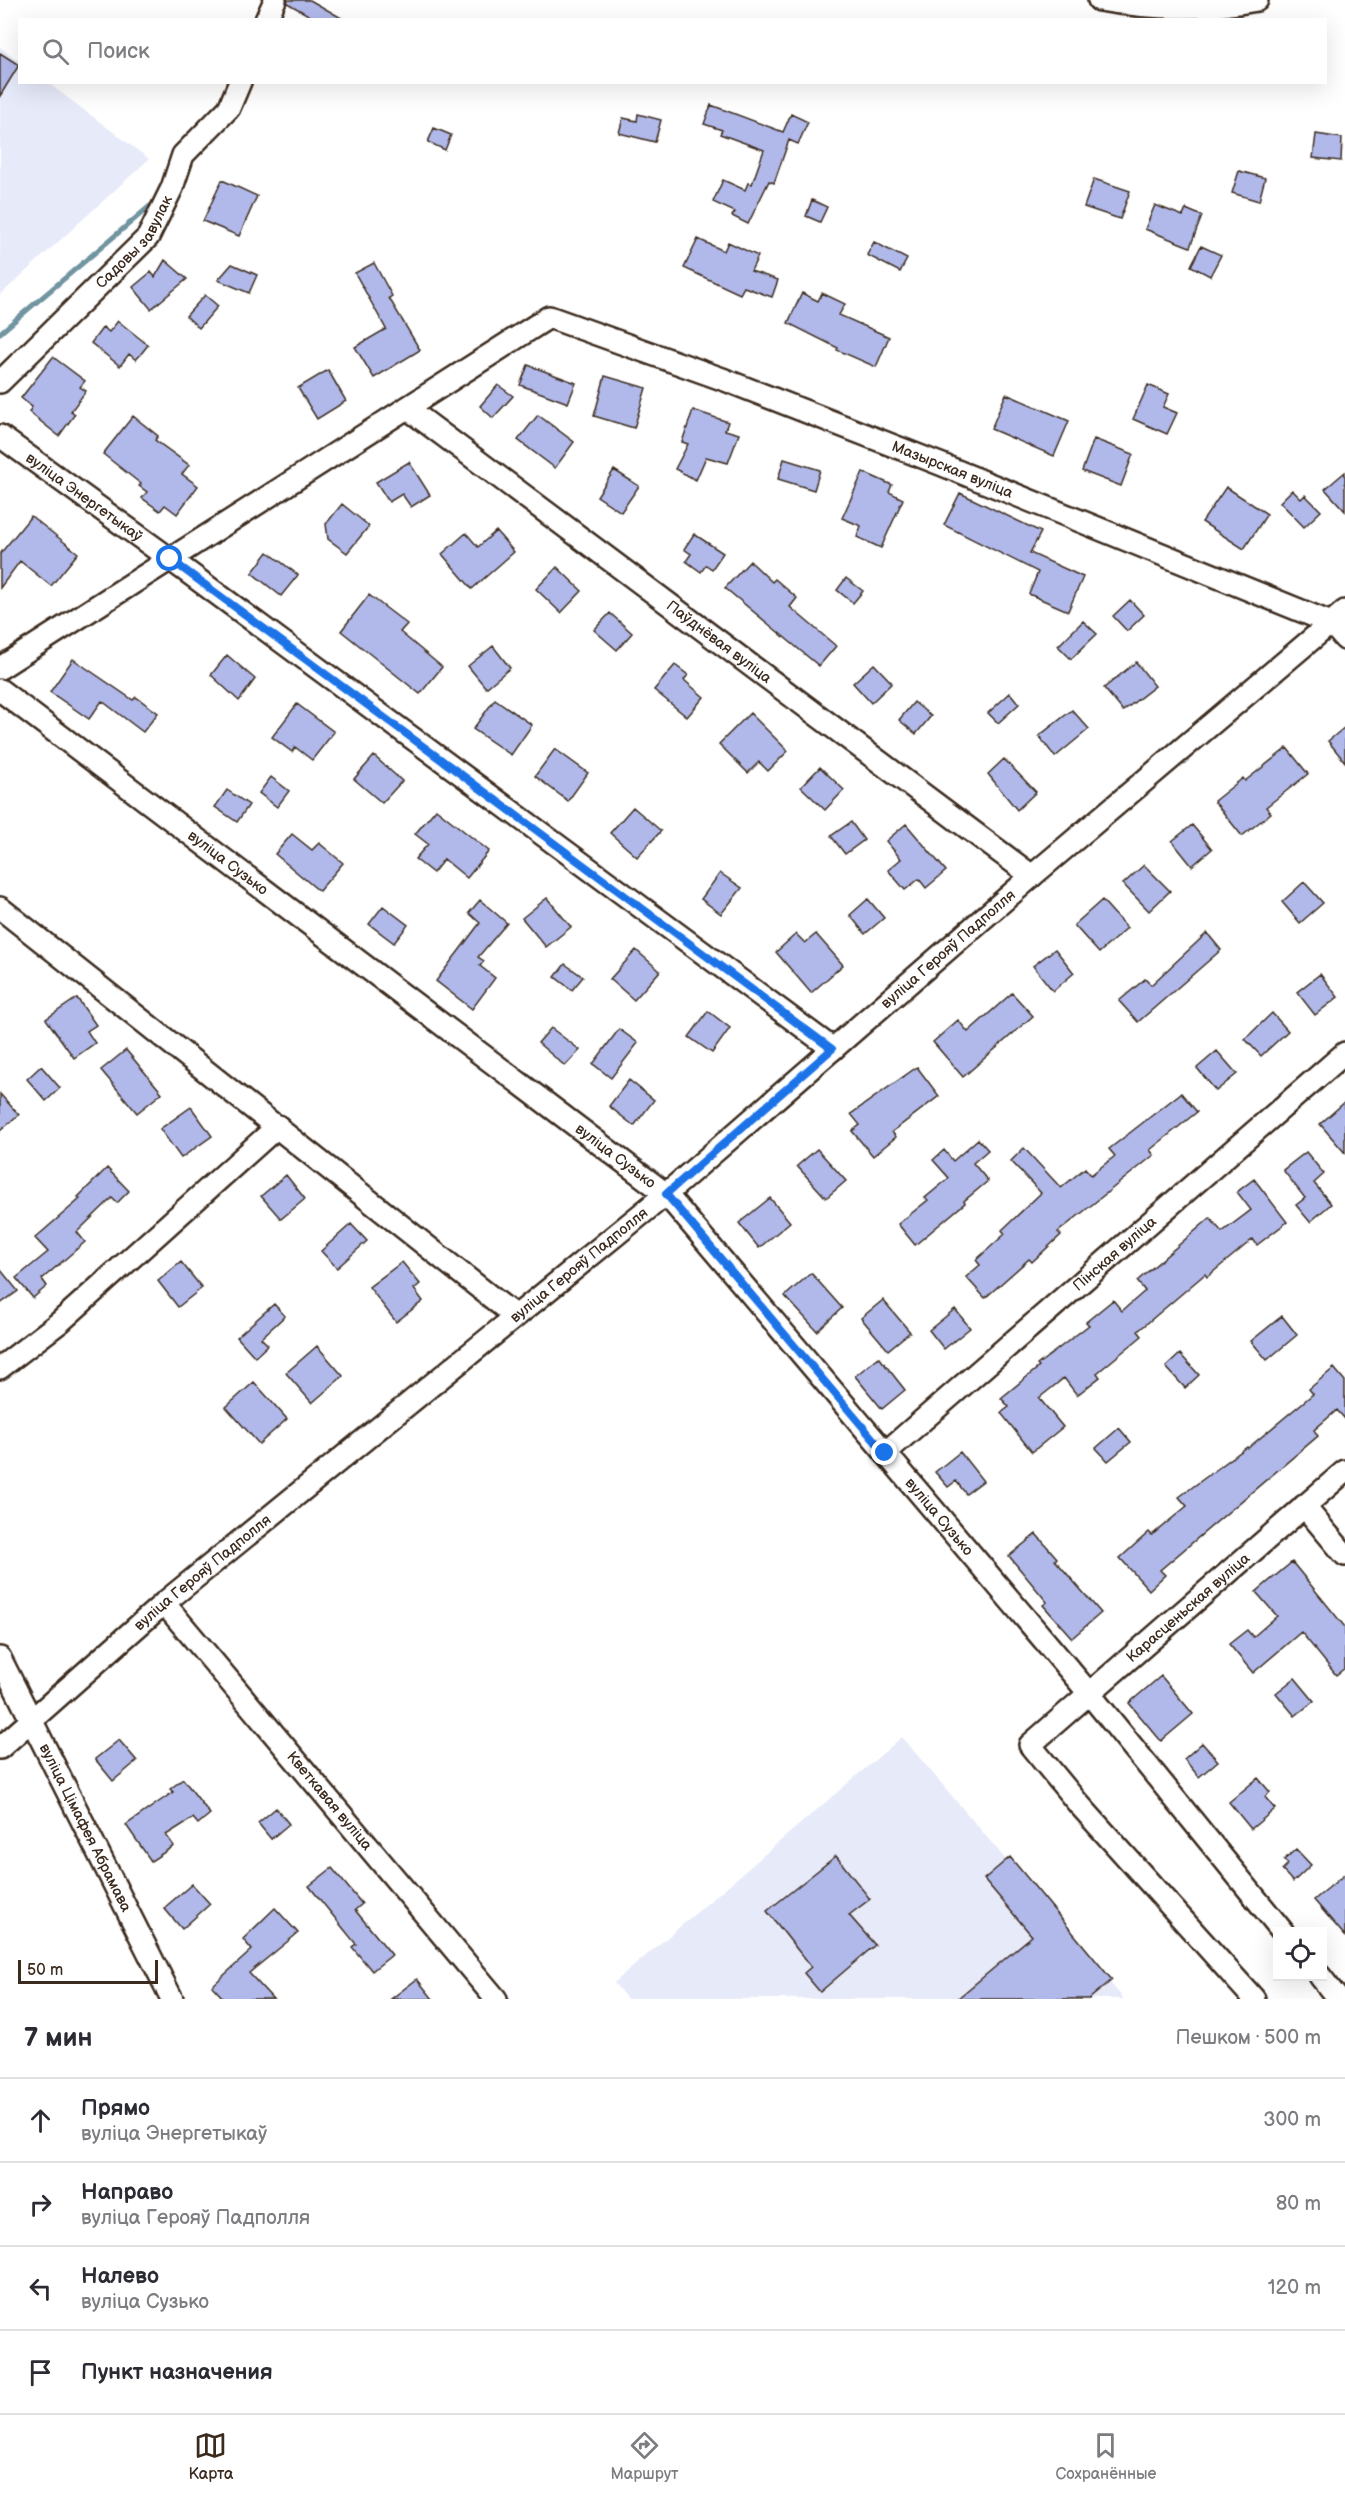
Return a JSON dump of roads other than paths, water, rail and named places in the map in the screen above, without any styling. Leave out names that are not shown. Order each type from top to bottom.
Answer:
[{"type":"street","points":[[267,18],[275,0]]},
{"type":"street","points":[[1099,0],[1182,7],[1226,6],[1257,0]]},
{"type":"street","name":"Садовы завулак","points":[[0,382],[148,237],[172,188],[183,155],[229,108],[239,84]]},
{"type":"street","name":"Мазырская вуліца","points":[[407,408],[549,317],[736,384],[1338,617],[1345,639]]},
{"type":"street","points":[[0,668],[407,408]]},
{"type":"street","name":"Паўднёвая вуліца","points":[[407,408],[1032,876]]},
{"type":"street","name":"вуліца Энергетыкаў","points":[[0,436],[170,559],[832,1049]]},
{"type":"street","name":"вуліца Герояў Падполля","points":[[0,1748],[164,1603],[666,1194],[1032,876],[1338,617]]},
{"type":"street","name":"вуліца Сузько","points":[[0,690],[666,1194],[1088,1692],[1279,1927]]},
{"type":"street","points":[[0,908],[515,1316]]},
{"type":"street","name":"Пінская вуліца","points":[[885,1453],[1345,1053]]},
{"type":"street","points":[[0,1368],[60,1322],[278,1126]]},
{"type":"street","name":"Карасценьская вуліца","points":[[1254,1999],[1077,1802],[1030,1745],[1088,1692],[1345,1471]]},
{"type":"street","points":[[1304,1506],[1345,1555]]},
{"type":"street","name":"Кветкавая вуліца","points":[[164,1603],[496,1999]]},
{"type":"street","name":"вуліца Цімафея Абрамава","points":[[0,1658],[172,1999]]},
{"type":"street","points":[[1323,1981],[1338,1999]]},
{"type":"waterway","points":[[0,333],[150,206]]}]
